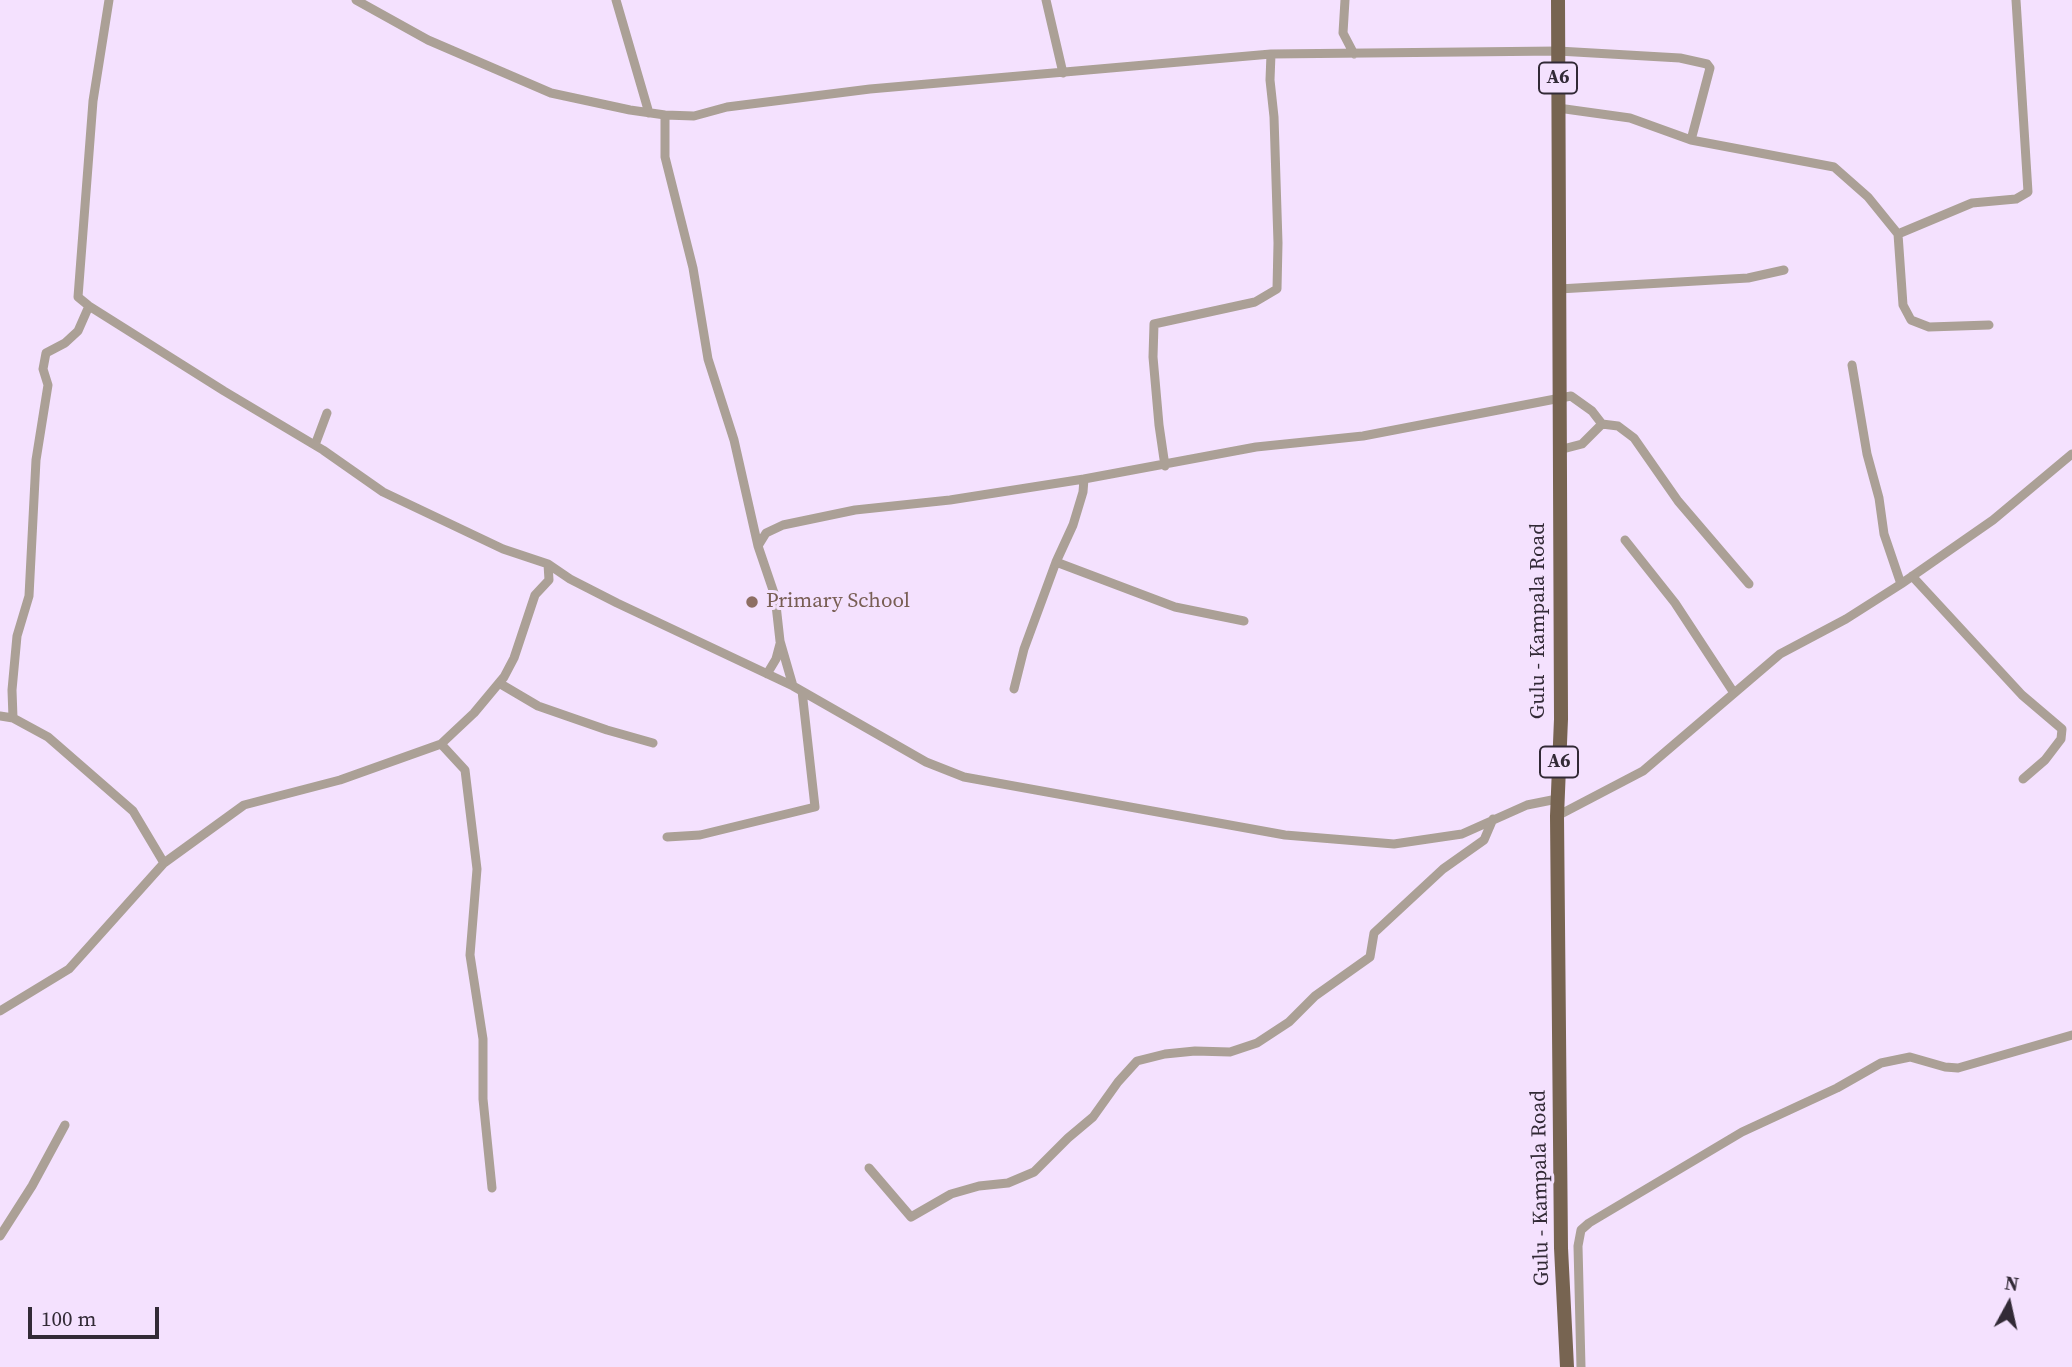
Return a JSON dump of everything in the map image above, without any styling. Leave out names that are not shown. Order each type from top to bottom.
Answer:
[{"type":"main road","name":"Gulu - Kampala Road","points":[[1558,0],[1561,719],[1557,816],[1561,1248],[1567,1367]]},
{"type":"street","points":[[109,0],[93,101],[78,297],[315,445],[383,492],[503,549],[548,564],[569,579],[793,686],[926,762],[964,777],[1285,835],[1394,844],[1462,834],[1527,805],[1557,799]]},
{"type":"street","points":[[356,0],[428,40],[551,93],[665,115],[694,116],[727,107],[870,89],[1271,54],[1558,51],[1680,58],[1707,64],[1710,68],[1691,140]]},
{"type":"street","points":[[616,0],[649,113]]},
{"type":"street","points":[[1046,0],[1063,73]]},
{"type":"street","points":[[1345,0],[1343,33],[1354,54]]},
{"type":"street","points":[[1898,234],[1972,204],[2016,199],[2028,192],[2016,0]]},
{"type":"street","points":[[1165,466],[1154,371],[1154,324],[1255,302],[1277,289],[1278,243],[1271,54]]},
{"type":"street","points":[[1558,108],[1630,118],[1691,140],[1833,167],[1868,197],[1898,234],[1903,305],[1911,320],[1929,327],[1989,325]]},
{"type":"street","points":[[665,115],[665,157],[694,268],[708,359],[734,440],[758,546],[775,596],[780,641],[793,686]]},
{"type":"street","points":[[1559,289],[1748,278],[1784,270]]},
{"type":"street","points":[[13,718],[12,690],[17,636],[29,596],[36,460],[48,385],[43,369],[46,353],[65,343],[78,331],[89,306]]},
{"type":"street","points":[[1853,365],[1867,454],[1879,498],[1884,534],[1901,584]]},
{"type":"street","points":[[758,546],[766,533],[783,525],[855,510],[950,500],[1084,479],[1256,447],[1363,436],[1571,396],[1592,411],[1602,424],[1618,426],[1634,438],[1678,501],[1749,584]]},
{"type":"street","points":[[315,445],[327,413]]},
{"type":"street","points":[[1559,450],[1582,444],[1602,424]]},
{"type":"street","points":[[1557,816],[1643,771],[1780,654],[1846,619],[1901,584],[1993,520],[2072,454]]},
{"type":"street","points":[[1014,689],[1024,649],[1056,562],[1073,525],[1084,479]]},
{"type":"street","points":[[1625,540],[1675,603],[1734,693]]},
{"type":"street","points":[[1056,562],[1175,607],[1244,621]]},
{"type":"street","points":[[0,1011],[69,969],[164,863],[244,805],[340,780],[440,744],[474,713],[499,683],[513,658],[535,594],[548,580],[548,564]]},
{"type":"street","points":[[1912,576],[2022,695],[2062,729],[2061,739],[2045,760],[2023,779]]},
{"type":"street","points":[[548,580],[569,579]]},
{"type":"street","points":[[767,674],[776,659],[780,641]]},
{"type":"street","points":[[499,683],[538,706],[653,743]]},
{"type":"street","points":[[667,837],[700,835],[815,807],[802,691]]},
{"type":"street","points":[[0,716],[13,718],[48,737],[133,811],[164,863]]},
{"type":"street","points":[[440,744],[465,770],[477,869],[470,955],[483,1039],[483,1099],[492,1188]]},
{"type":"street","points":[[869,1168],[911,1217],[951,1194],[979,1186],[1008,1183],[1034,1172],[1093,1117],[1137,1061],[1164,1054],[1195,1051],[1230,1052],[1256,1043],[1289,1021],[1315,996],[1370,957],[1374,933],[1443,869],[1484,839],[1493,819]]},
{"type":"street","points":[[1581,1367],[1578,1246],[1581,1230],[1589,1223],[1742,1132],[1838,1088],[1881,1063],[1910,1057],[1958,1068],[2072,1035]]},
{"type":"street","points":[[0,1236],[65,1125]]},
{"type":"place","name":"Primary School","points":[[752,602]]}]
